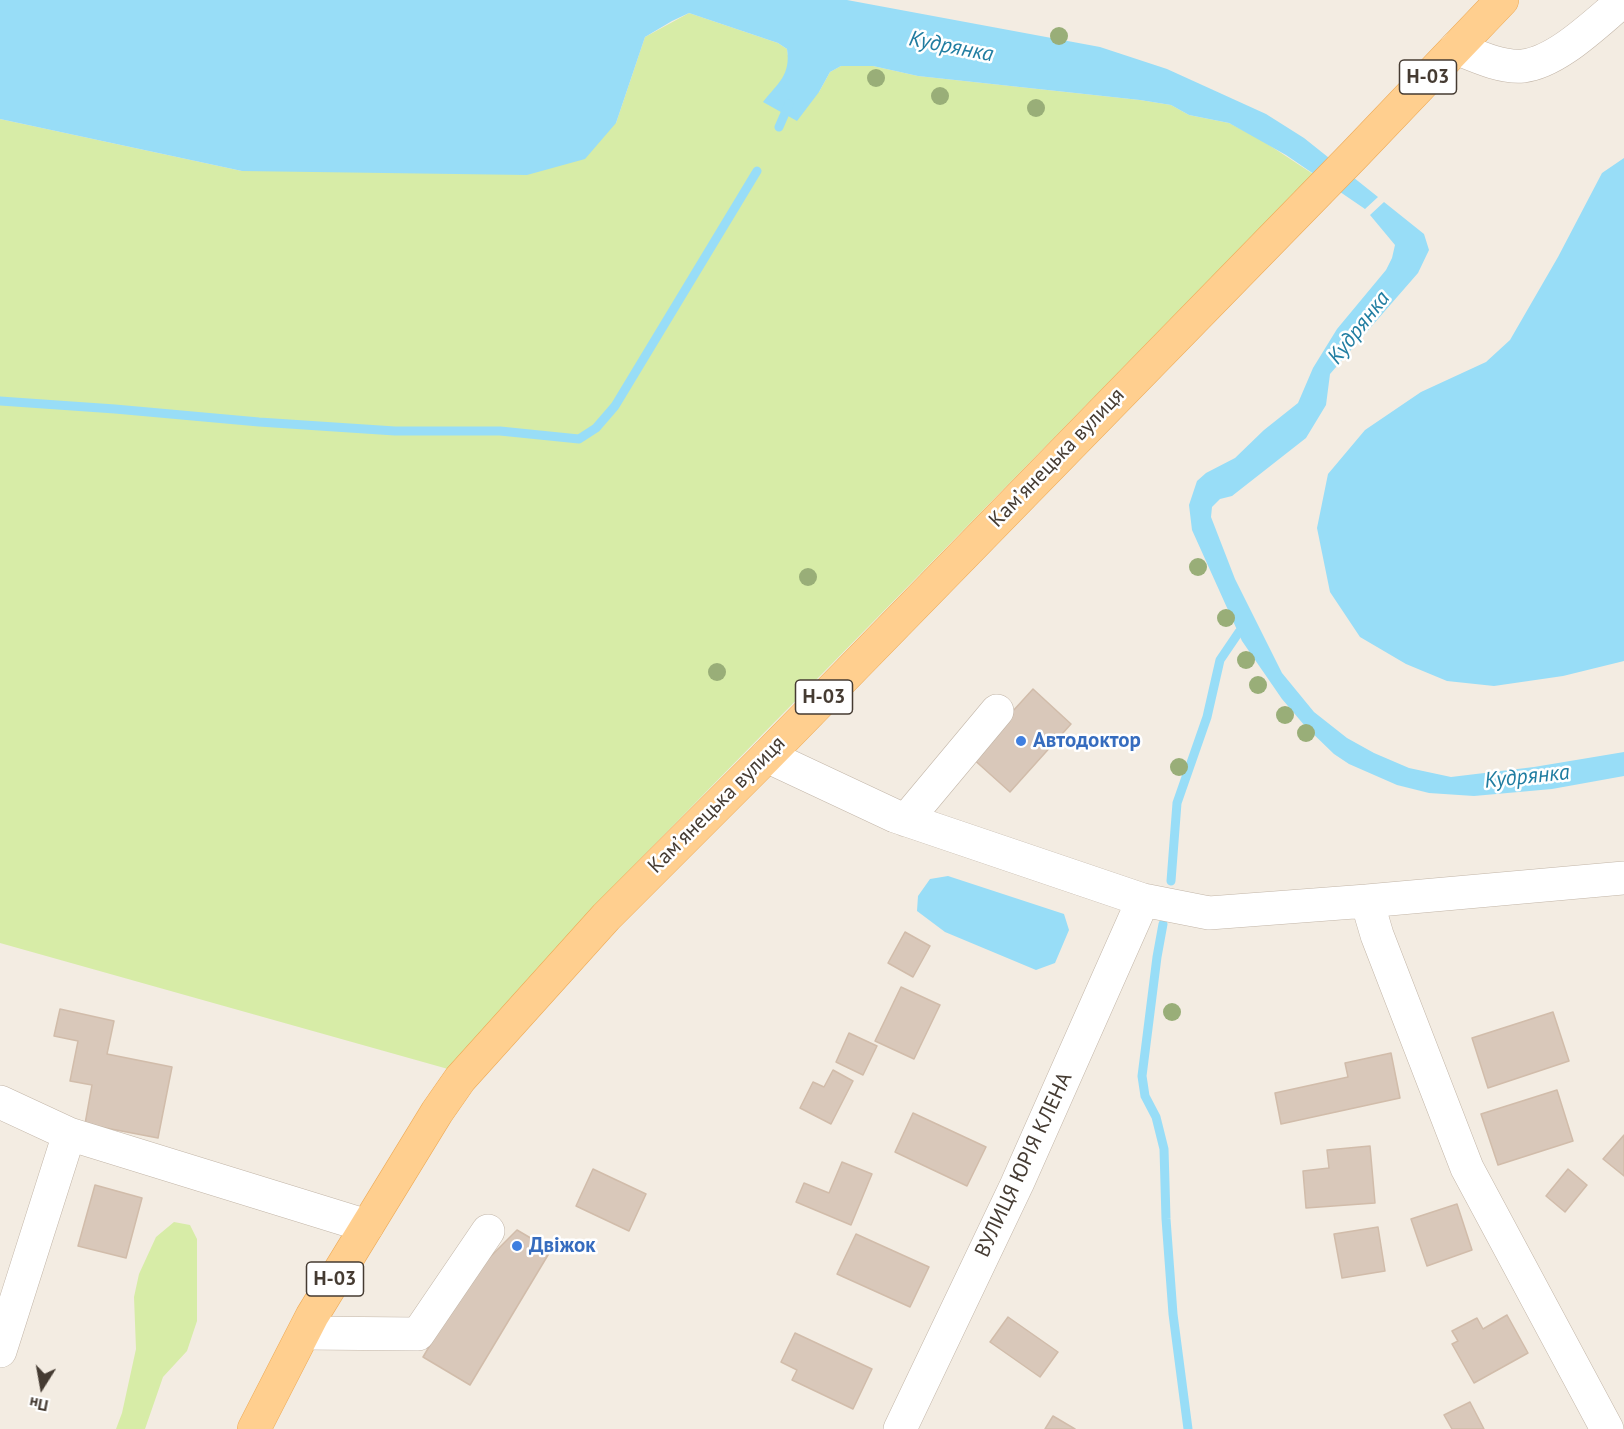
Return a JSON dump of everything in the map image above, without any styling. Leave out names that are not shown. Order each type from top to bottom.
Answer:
[{"type":"main road","name":"Н-03","points":[[1456,48],[1502,0]]},
{"type":"main road","name":"Камʼянецька вулиця","points":[[254,1429],[304,1333],[437,1112],[460,1079],[606,917],[767,756],[1456,48]]},
{"type":"street","points":[[1456,48],[1499,64],[1523,66],[1552,58],[1624,0]]},
{"type":"street","points":[[906,820],[997,711]]},
{"type":"street","points":[[767,756],[906,820],[1143,900],[1209,913],[1624,878]]},
{"type":"street","name":"ВУЛИЦЯ ЮРІЯ КЛЕНА","points":[[900,1429],[1017,1184],[1143,900]]},
{"type":"street","points":[[1367,901],[1377,935],[1467,1168],[1607,1429]]},
{"type":"street","points":[[0,1102],[69,1134],[367,1226]]},
{"type":"street","points":[[0,1352],[69,1134]]},
{"type":"street","points":[[304,1333],[418,1334],[488,1232]]},
{"type":"green space","points":[[689,13],[778,43],[787,49],[789,62],[786,75],[819,92],[830,72],[841,66],[873,66],[918,76],[1171,105],[1189,115],[1229,123],[1260,139],[1313,174],[594,906],[448,1069],[0,943],[0,119],[242,171],[616,123],[645,37]]},
{"type":"green space","points":[[174,1222],[190,1225],[197,1239],[197,1321],[187,1351],[163,1377],[145,1429],[116,1429],[122,1413],[136,1349],[134,1297],[139,1274],[156,1237]]},
{"type":"water","name":"Кудрянка","points":[[0,0],[847,0],[1100,47],[1167,69],[1266,114],[1304,138],[1378,197],[1365,209],[1286,155],[1229,123],[1189,115],[1171,105],[1140,100],[918,76],[873,66],[841,66],[830,72],[819,92],[797,121],[763,102],[785,72],[787,49],[778,43],[689,13],[645,37],[616,123],[585,159],[527,175],[242,171],[0,119]]},
{"type":"water","points":[[1624,158],[1624,661],[1563,676],[1494,686],[1447,681],[1406,664],[1360,637],[1330,592],[1317,528],[1328,474],[1365,430],[1421,392],[1486,362],[1510,340],[1558,257],[1602,173]]},
{"type":"water","name":"Кудрянка","points":[[1384,202],[1424,234],[1429,250],[1418,273],[1330,374],[1326,405],[1306,438],[1232,496],[1220,499],[1212,507],[1211,517],[1235,579],[1282,673],[1314,712],[1347,738],[1374,753],[1409,768],[1451,777],[1534,767],[1624,752],[1624,776],[1552,789],[1474,796],[1429,793],[1397,785],[1349,764],[1334,754],[1305,726],[1282,699],[1242,641],[1192,530],[1189,505],[1197,481],[1206,473],[1235,458],[1264,430],[1298,403],[1313,368],[1337,329],[1386,270],[1395,245],[1370,215]]},
{"type":"water","points":[[948,876],[1064,914],[1069,930],[1055,963],[1036,970],[945,932],[917,911],[918,896],[930,879]]},
{"type":"building","points":[[1033,689],[1071,724],[1010,792],[971,757]]},
{"type":"building","points":[[905,932],[930,946],[913,977],[888,963]]},
{"type":"building","points":[[901,987],[940,1005],[914,1059],[875,1041]]},
{"type":"building","points":[[60,1009],[114,1021],[107,1054],[172,1067],[158,1138],[85,1124],[92,1085],[70,1081],[78,1041],[54,1036]]},
{"type":"building","points":[[1553,1012],[1569,1061],[1488,1088],[1472,1038]]},
{"type":"building","points":[[849,1033],[877,1046],[863,1075],[836,1062]]},
{"type":"building","points":[[1391,1053],[1400,1098],[1281,1124],[1275,1093],[1348,1077],[1345,1063]]},
{"type":"building","points":[[833,1070],[853,1081],[831,1124],[800,1108],[813,1082],[824,1087]]},
{"type":"building","points":[[1557,1090],[1573,1141],[1498,1165],[1481,1114]]},
{"type":"building","points":[[913,1113],[986,1147],[967,1186],[895,1152]]},
{"type":"building","points":[[1624,1135],[1624,1176],[1603,1159]]},
{"type":"building","points":[[1370,1146],[1375,1203],[1306,1208],[1303,1171],[1329,1168],[1327,1150]]},
{"type":"building","points":[[842,1162],[872,1174],[851,1225],[796,1202],[804,1183],[829,1193]]},
{"type":"building","points":[[593,1169],[646,1194],[629,1231],[576,1206]]},
{"type":"building","points":[[1568,1169],[1587,1185],[1565,1212],[1546,1196]]},
{"type":"building","points":[[95,1185],[142,1198],[126,1258],[78,1246]]},
{"type":"building","points":[[1457,1204],[1472,1250],[1427,1266],[1411,1219]]},
{"type":"building","points":[[1378,1227],[1385,1271],[1342,1278],[1334,1234]]},
{"type":"building","points":[[517,1230],[551,1250],[470,1385],[423,1357],[471,1276]]},
{"type":"building","points":[[856,1234],[929,1267],[910,1307],[837,1274]]},
{"type":"building","points":[[1507,1315],[1528,1353],[1474,1383],[1452,1344],[1458,1341],[1452,1331],[1477,1318],[1483,1329]]},
{"type":"building","points":[[1008,1317],[1058,1352],[1040,1377],[990,1342]]},
{"type":"building","points":[[795,1333],[872,1369],[853,1409],[792,1380],[797,1370],[781,1362]]},
{"type":"building","points":[[1470,1402],[1484,1429],[1452,1429],[1444,1415]]},
{"type":"building","points":[[1053,1416],[1075,1429],[1045,1429]]},
{"type":"waterway","points":[[779,127],[789,104]]},
{"type":"waterway","points":[[0,401],[395,431],[500,431],[579,439],[596,428],[615,406],[757,171]]},
{"type":"waterway","points":[[1171,881],[1177,803],[1207,717],[1220,660],[1239,632]]},
{"type":"waterway","points":[[1163,924],[1142,1076],[1145,1096],[1156,1117],[1164,1149],[1166,1219],[1173,1314],[1188,1429]]},
{"type":"place","name":"Автодоктор","points":[[1021,741]]},
{"type":"place","name":"Двіжок","points":[[517,1246]]}]
